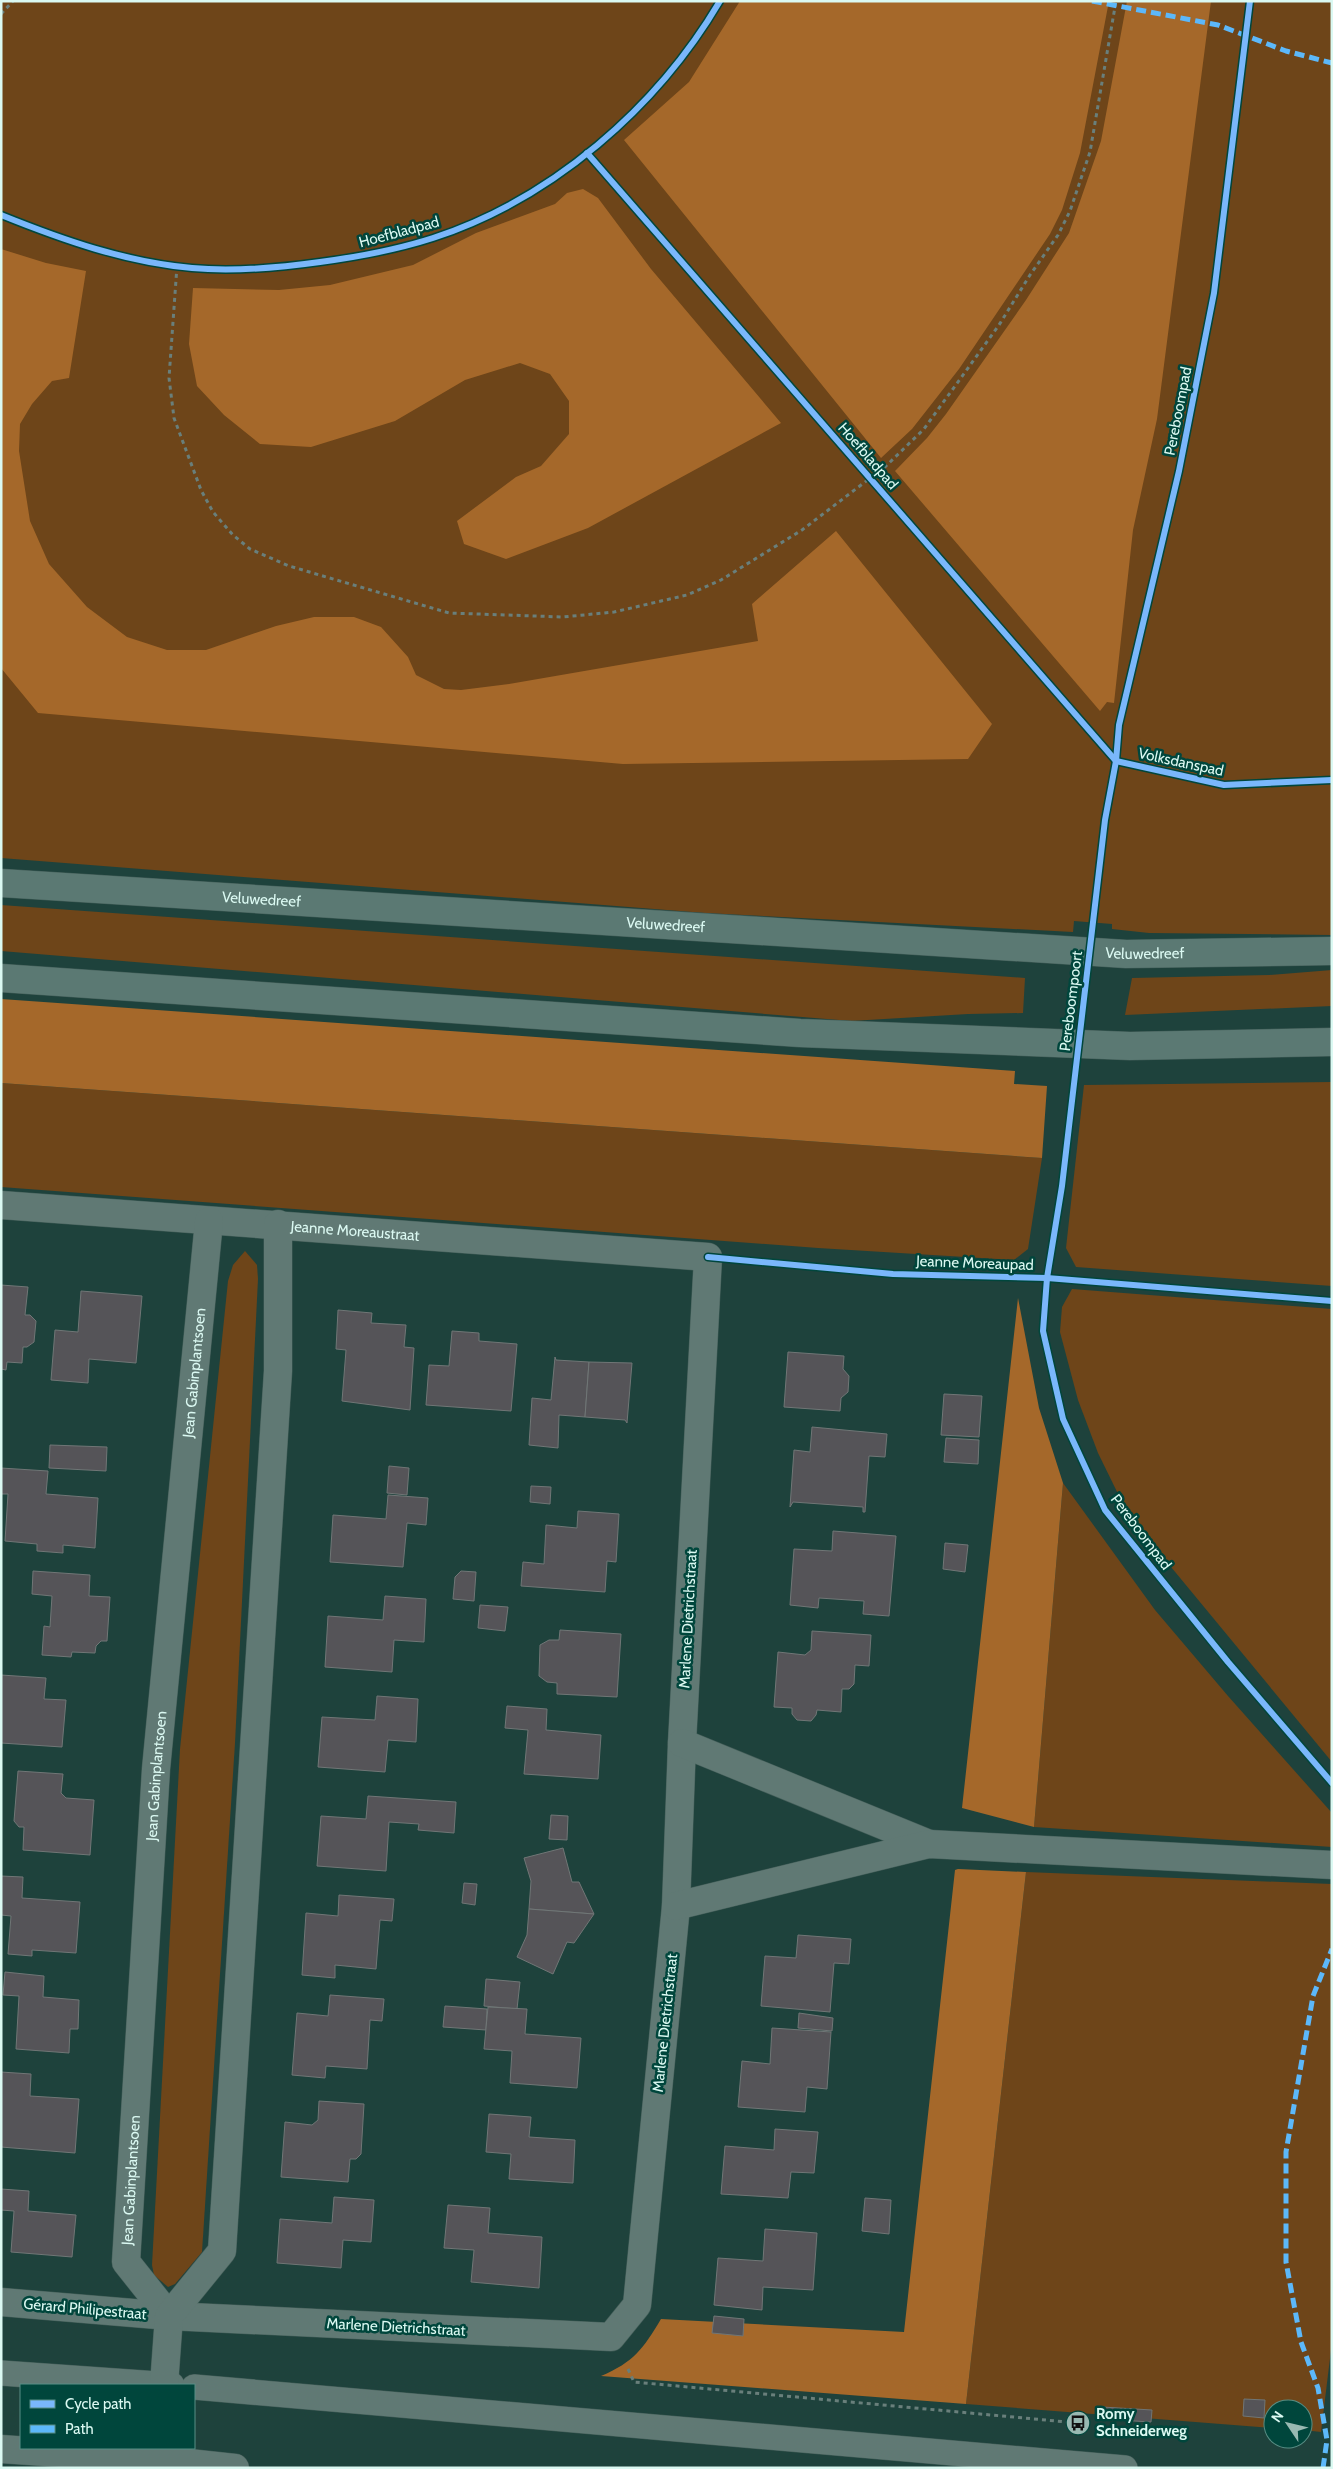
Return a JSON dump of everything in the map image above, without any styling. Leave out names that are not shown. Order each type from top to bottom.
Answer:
[{"type":"main road","name":"Veluwedreef","points":[[1,882],[1126,954],[1332,952]]},
{"type":"main road","points":[[1,978],[800,1034],[1130,1046],[1332,1042]]},
{"type":"street","name":"Jeanne Moreaustraat","points":[[1,1205],[708,1257]]},
{"type":"street","name":"Jean Gabinplantsoen","points":[[169,2316],[126,2262],[156,1769],[209,1221]]},
{"type":"street","points":[[164,2384],[169,2316],[222,2251],[278,1371],[278,1224]]},
{"type":"street","name":"Marlene Dietrichstraat","points":[[169,2316],[611,2337],[637,2305],[676,1906],[682,1743],[708,1257]]},
{"type":"street","points":[[682,1743],[929,1844]]},
{"type":"street","points":[[676,1906],[929,1844],[1332,1865]]},
{"type":"street","name":"Gérard Philipestraat","points":[[1,2302],[169,2316]]},
{"type":"street","points":[[1,2449],[161,2454],[235,2468]]},
{"type":"lane","points":[[1,2373],[150,2384]]},
{"type":"lane","points":[[195,2387],[1125,2468]]},
{"type":"path","points":[[1,14],[13,1]]},
{"type":"path","points":[[177,266],[169,378],[174,418],[200,490],[209,505],[233,535],[250,549],[289,566],[449,613],[563,617],[614,612],[687,595],[721,580],[802,530],[886,466],[924,429],[999,325],[1058,235],[1070,211],[1090,152],[1116,1]]},
{"type":"path","points":[[167,264],[184,267]]},
{"type":"path","points":[[611,2337],[634,2382],[1078,2423]]},
{"type":"shaded area","points":[[1,1],[1332,1],[1332,935],[1149,933],[1112,929],[1112,924],[1074,921],[1073,932],[705,913],[1,858]]},
{"type":"shaded area","points":[[740,1],[1109,1],[1080,153],[1062,210],[1050,234],[959,369],[912,429],[881,458],[624,140],[689,82]]},
{"type":"shaded area","points":[[1127,1],[1211,1],[1157,419],[1133,530],[1114,703],[1107,702],[1100,711],[895,471],[927,438],[946,414],[1026,300],[1069,233],[1101,141]]},
{"type":"shaded area","points":[[583,189],[598,198],[651,269],[781,423],[588,528],[506,559],[464,544],[457,521],[516,477],[541,466],[569,434],[569,401],[550,374],[520,363],[465,380],[395,421],[311,447],[260,444],[224,415],[197,386],[189,344],[193,288],[279,290],[330,285],[413,265],[476,233],[555,204],[567,193]]},
{"type":"shaded area","points":[[1,249],[46,263],[86,271],[69,378],[52,381],[32,404],[20,424],[19,451],[30,521],[49,564],[87,607],[127,637],[167,650],[206,650],[276,626],[314,617],[354,617],[381,627],[408,657],[416,675],[444,689],[461,690],[509,684],[758,641],[752,604],[836,531],[992,724],[968,759],[623,764],[38,713],[1,668]]},
{"type":"shaded area","points":[[1,905],[1025,978],[1023,1013],[968,1014],[851,1021],[1,951]]},
{"type":"shaded area","points":[[1332,970],[1332,1006],[1125,1015],[1132,978],[1269,975]]},
{"type":"shaded area","points":[[1,999],[1015,1071],[1014,1084],[1047,1086],[1042,1158],[1,1083]]},
{"type":"shaded area","points":[[1332,1082],[1332,1286],[1076,1267],[1066,1248],[1084,1085]]},
{"type":"shaded area","points":[[1,1083],[1042,1158],[1028,1249],[1014,1260],[818,1248],[1,1187]]},
{"type":"shaded area","points":[[245,1251],[257,1265],[258,1279],[235,1743],[202,2252],[175,2284],[168,2287],[154,2275],[152,2265],[180,1749],[228,1281],[233,1265]]},
{"type":"shaded area","points":[[1072,1289],[1332,1309],[1332,1762],[1157,1550],[1124,1506],[1098,1453],[1078,1400],[1060,1332],[1062,1307]]},
{"type":"shaded area","points":[[1018,1298],[1039,1408],[1063,1483],[1034,1827],[962,1808]]},
{"type":"shaded area","points":[[1063,1483],[1155,1610],[1332,1813],[1332,1847],[1034,1827]]},
{"type":"shaded area","points":[[955,1870],[1026,1872],[966,2404],[601,2376],[622,2365],[637,2354],[661,2319],[904,2332]]},
{"type":"shaded area","points":[[1026,1872],[1332,1884],[1332,2342],[1321,2432],[1313,2431],[1313,2399],[1263,2399],[1263,2427],[966,2404]]},
{"type":"building","points":[[1,1285],[28,1287],[25,1315],[30,1315],[36,1321],[34,1342],[27,1347],[23,1347],[22,1363],[7,1362],[6,1370],[1,1369]]},
{"type":"building","points":[[81,1291],[142,1296],[136,1363],[89,1359],[88,1383],[51,1380],[55,1330],[78,1332]]},
{"type":"building","points":[[338,1310],[372,1313],[371,1323],[406,1325],[404,1347],[414,1348],[410,1410],[342,1401],[346,1350],[336,1349]]},
{"type":"building","points":[[452,1331],[479,1333],[479,1341],[517,1344],[511,1411],[426,1405],[429,1365],[449,1366]]},
{"type":"building","points":[[788,1352],[844,1356],[843,1369],[849,1376],[848,1392],[841,1398],[840,1411],[784,1407]]},
{"type":"building","points":[[555,1357],[556,1360],[589,1362],[585,1417],[559,1415],[558,1448],[529,1445],[532,1398],[551,1400]]},
{"type":"building","points":[[589,1362],[632,1363],[627,1423],[625,1420],[585,1417]]},
{"type":"building","points":[[944,1394],[982,1396],[979,1437],[941,1435]]},
{"type":"building","points":[[812,1427],[887,1434],[885,1457],[869,1456],[865,1512],[863,1512],[863,1507],[793,1502],[790,1507],[794,1450],[810,1452]]},
{"type":"building","points":[[946,1438],[979,1440],[978,1464],[944,1462]]},
{"type":"building","points":[[50,1445],[107,1447],[106,1471],[49,1468]]},
{"type":"building","points":[[389,1466],[409,1468],[407,1495],[387,1493]]},
{"type":"building","points":[[1,1468],[48,1471],[46,1494],[98,1498],[95,1548],[63,1545],[63,1553],[37,1551],[37,1544],[5,1541],[8,1494],[1,1494]]},
{"type":"building","points":[[531,1486],[551,1487],[550,1504],[530,1502]]},
{"type":"building","points":[[388,1495],[428,1498],[426,1525],[407,1523],[403,1567],[330,1562],[333,1515],[386,1519]]},
{"type":"building","points":[[578,1511],[619,1514],[616,1562],[607,1561],[605,1592],[521,1586],[523,1562],[544,1564],[546,1525],[577,1528]]},
{"type":"building","points":[[833,1531],[896,1536],[889,1616],[863,1614],[864,1601],[819,1598],[818,1608],[790,1605],[794,1549],[832,1551]]},
{"type":"building","points":[[945,1543],[968,1545],[965,1572],[943,1569]]},
{"type":"building","points":[[33,1571],[90,1575],[89,1596],[110,1597],[107,1641],[101,1641],[96,1646],[95,1653],[72,1652],[71,1657],[42,1655],[44,1626],[50,1627],[52,1596],[32,1594]]},
{"type":"building","points":[[461,1571],[476,1572],[474,1601],[453,1599],[455,1577]]},
{"type":"building","points":[[385,1596],[426,1599],[424,1642],[394,1640],[392,1672],[325,1667],[328,1616],[383,1620]]},
{"type":"building","points":[[480,1605],[508,1607],[505,1631],[478,1628]]},
{"type":"building","points":[[560,1630],[621,1634],[617,1697],[557,1694],[557,1683],[547,1682],[539,1676],[540,1645],[549,1640],[559,1640]]},
{"type":"building","points":[[812,1631],[871,1635],[869,1666],[855,1665],[854,1684],[849,1689],[842,1689],[841,1712],[817,1710],[816,1715],[811,1721],[797,1720],[792,1714],[792,1708],[774,1707],[778,1652],[805,1655],[811,1650]]},
{"type":"building","points":[[1,1675],[46,1678],[44,1699],[66,1700],[62,1747],[1,1743]]},
{"type":"building","points":[[377,1696],[418,1699],[416,1742],[388,1740],[385,1772],[318,1767],[322,1717],[375,1720]]},
{"type":"building","points":[[507,1706],[547,1709],[546,1730],[601,1735],[598,1779],[524,1774],[528,1730],[505,1728]]},
{"type":"building","points":[[18,1771],[63,1774],[61,1793],[66,1798],[94,1800],[90,1855],[23,1850],[24,1827],[19,1827],[14,1821]]},
{"type":"building","points":[[368,1796],[456,1802],[454,1833],[418,1830],[419,1824],[389,1822],[386,1871],[317,1866],[321,1816],[366,1819]]},
{"type":"building","points":[[551,1815],[568,1816],[567,1840],[549,1839]]},
{"type":"building","points":[[563,1848],[572,1882],[579,1882],[594,1914],[529,1909],[531,1881],[524,1858]]},
{"type":"building","points":[[1,1876],[23,1877],[22,1898],[80,1902],[76,1953],[32,1950],[32,1956],[8,1954],[11,1916],[1,1915]]},
{"type":"building","points":[[464,1883],[477,1884],[475,1905],[462,1903]]},
{"type":"building","points":[[339,1895],[394,1899],[392,1921],[380,1920],[376,1969],[335,1965],[335,1978],[302,1975],[306,1913],[338,1916]]},
{"type":"building","points":[[529,1909],[594,1914],[574,1943],[567,1942],[553,1974],[517,1957],[527,1935]]},
{"type":"building","points":[[798,1935],[851,1939],[849,1964],[834,1963],[830,2012],[761,2006],[765,1956],[796,1958]]},
{"type":"building","points":[[5,1972],[44,1976],[43,1997],[79,2000],[78,2029],[70,2029],[69,2053],[16,2049],[19,1996],[3,1995]]},
{"type":"building","points":[[486,1979],[520,1982],[517,2009],[484,2006]]},
{"type":"building","points":[[330,1995],[384,1999],[382,2021],[370,2020],[367,2069],[326,2066],[325,2078],[292,2075],[297,2013],[328,2016]]},
{"type":"building","points":[[445,2006],[487,2009],[486,2030],[443,2027]]},
{"type":"building","points":[[488,2007],[527,2009],[525,2034],[581,2038],[577,2088],[510,2083],[512,2051],[484,2049]]},
{"type":"building","points":[[799,2013],[833,2018],[832,2031],[798,2028]]},
{"type":"building","points":[[772,2028],[831,2032],[827,2089],[807,2087],[805,2112],[738,2107],[742,2061],[770,2064]]},
{"type":"building","points":[[1,2072],[31,2074],[30,2096],[79,2099],[75,2153],[1,2147]]},
{"type":"building","points":[[319,2101],[364,2104],[361,2154],[356,2159],[350,2159],[348,2182],[281,2177],[285,2122],[312,2125],[318,2120]]},
{"type":"building","points":[[489,2114],[531,2117],[529,2137],[575,2140],[573,2183],[509,2179],[511,2154],[486,2152]]},
{"type":"building","points":[[775,2129],[818,2132],[814,2173],[791,2172],[788,2198],[721,2194],[725,2146],[774,2150]]},
{"type":"building","points":[[1,2189],[29,2191],[28,2211],[76,2215],[72,2257],[11,2252],[14,2211],[1,2210]]},
{"type":"building","points":[[334,2197],[374,2200],[371,2242],[343,2240],[341,2268],[277,2263],[280,2219],[332,2223]]},
{"type":"building","points":[[865,2198],[891,2200],[889,2234],[862,2231]]},
{"type":"building","points":[[448,2205],[490,2208],[488,2233],[542,2237],[539,2288],[471,2282],[474,2250],[444,2248]]},
{"type":"building","points":[[765,2229],[817,2233],[813,2290],[763,2287],[762,2310],[714,2305],[718,2258],[763,2261]]},
{"type":"building","points":[[714,2316],[744,2319],[743,2336],[712,2333]]},
{"type":"building","points":[[1244,2399],[1263,2400],[1263,2418],[1243,2416]]},
{"type":"building","points":[[1102,2407],[1152,2410],[1151,2422],[1101,2419]]},
{"type":"marked path","points":[[1092,1],[1218,25],[1286,51],[1332,63]]},
{"type":"marked path","points":[[1323,2468],[1327,2440],[1318,2388],[1301,2342],[1286,2262],[1286,2152],[1313,1996],[1332,1949]]},
{"type":"cycle path","name":"Hoefbladpad","points":[[1,215],[71,241],[118,255],[167,265],[224,270],[256,269],[334,260],[391,250],[433,238],[477,221],[519,200],[559,174],[598,145],[633,113],[665,78],[694,40],[720,1]]},
{"type":"cycle path","name":"Pereboompad","points":[[1250,1],[1214,293],[1179,471],[1119,725],[1116,761],[1105,820],[1062,1186],[1047,1278],[1043,1331],[1063,1419],[1105,1510],[1228,1662],[1332,1783]]},
{"type":"cycle path","name":"Hoefbladpad","points":[[587,153],[1116,761],[1224,785],[1332,780]]},
{"type":"cycle path","name":"Jeanne Moreaupad","points":[[708,1257],[893,1274],[1047,1278],[1332,1301]]},
{"type":"place","name":"Romy Schneiderweg","points":[[1078,2423]]}]
